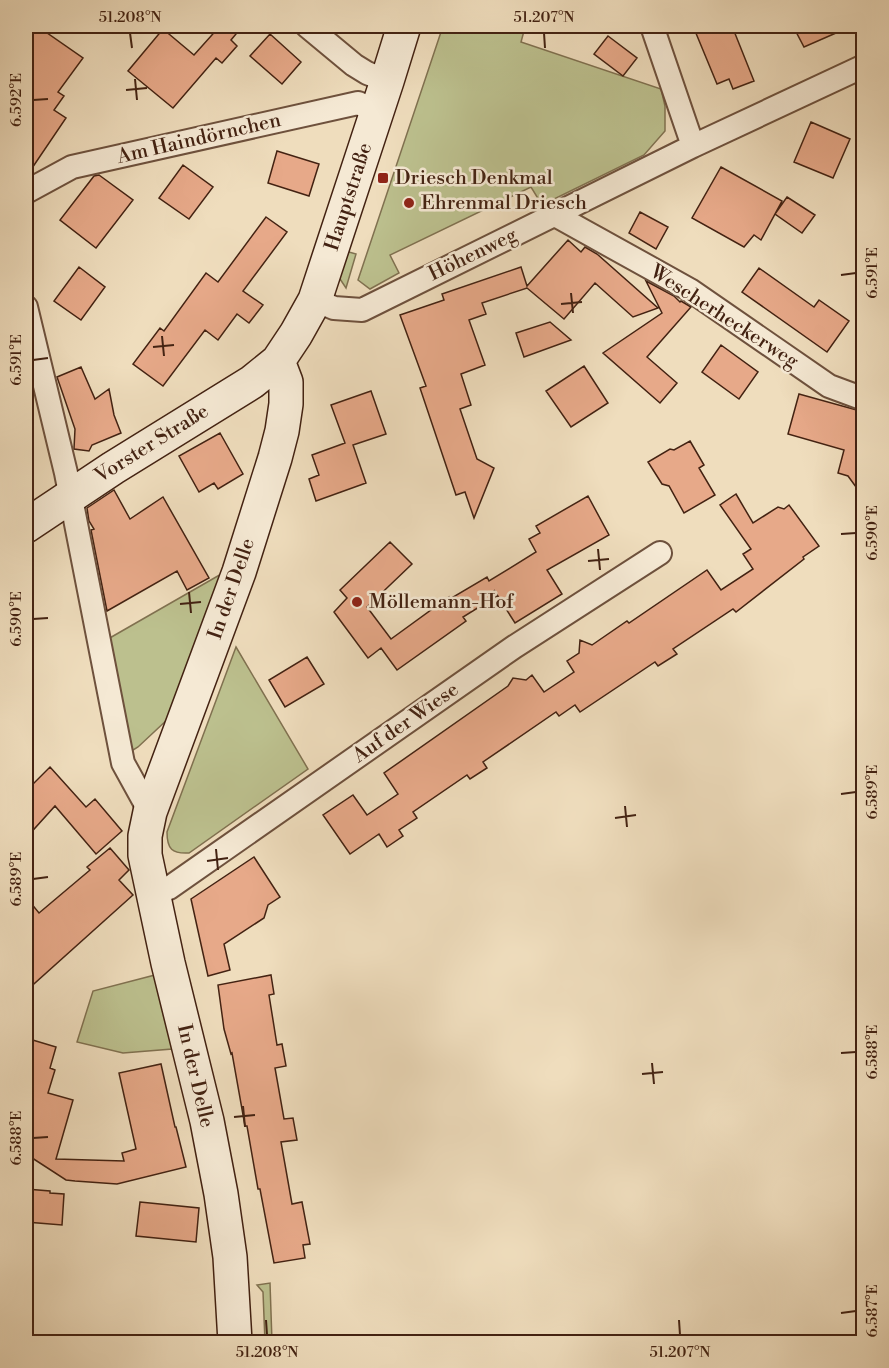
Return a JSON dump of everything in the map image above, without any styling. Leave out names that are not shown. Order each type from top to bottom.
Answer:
[{"type":"street","points":[[307,26],[367,73],[382,96]]},
{"type":"street","name":"Hauptstraße","points":[[278,361],[315,300],[404,26]]},
{"type":"street","points":[[652,26],[693,146]]},
{"type":"street","name":"Höhenweg","points":[[315,300],[334,308],[362,310],[693,146],[864,66]]},
{"type":"street","name":"Am Haindörnchen","points":[[26,192],[72,167],[382,96]]},
{"type":"street","name":"Wescherheckerweg","points":[[555,214],[690,290],[829,386],[864,399]]},
{"type":"street","points":[[26,308],[71,496],[123,764],[150,812]]},
{"type":"street","name":"Vorster Straße","points":[[26,526],[113,468],[252,382],[278,361]]},
{"type":"street","name":"In der Delle","points":[[235,1342],[230,1257],[221,1194],[207,1121],[153,894],[145,855],[145,836],[150,812],[239,572],[275,458],[286,404],[286,382],[278,361]]},
{"type":"street","name":"Auf der Wiese","points":[[153,894],[169,888],[514,647],[660,553]]},
{"type":"green space","points":[[443,26],[505,26],[524,31],[521,42],[661,89],[665,106],[665,131],[644,155],[542,205],[531,187],[390,255],[399,273],[370,289],[358,280]]},
{"type":"green space","points":[[342,250],[356,254],[346,288],[338,276]]},
{"type":"green space","points":[[223,573],[170,717],[130,752],[108,639]]},
{"type":"green space","points":[[236,647],[308,769],[189,853],[178,853],[169,846],[167,832]]},
{"type":"green space","points":[[155,975],[172,1049],[123,1053],[77,1042],[93,991]]},
{"type":"green space","points":[[270,1283],[272,1342],[265,1342],[263,1292],[257,1285]]},
{"type":"building","points":[[26,26],[37,26],[83,58],[58,92],[64,96],[54,110],[66,118],[26,177]]},
{"type":"building","points":[[220,26],[241,28],[231,40],[237,46],[222,63],[216,58],[173,108],[128,71],[163,29],[194,55]]},
{"type":"building","points":[[693,26],[732,26],[754,81],[733,89],[729,79],[717,84]]},
{"type":"building","points":[[793,26],[852,26],[804,47]]},
{"type":"building","points":[[270,34],[301,62],[282,84],[250,56]]},
{"type":"building","points":[[608,36],[637,58],[623,76],[594,54]]},
{"type":"building","points":[[811,122],[850,139],[833,178],[794,162]]},
{"type":"building","points":[[277,151],[319,164],[309,196],[268,183]]},
{"type":"building","points":[[183,165],[213,187],[189,219],[159,198]]},
{"type":"building","points":[[721,167],[782,201],[761,240],[754,235],[744,247],[692,218]]},
{"type":"building","points":[[99,175],[133,200],[96,248],[60,220],[94,176]]},
{"type":"building","points":[[787,197],[815,215],[802,233],[775,214]]},
{"type":"building","points":[[640,212],[668,227],[656,249],[629,233]]},
{"type":"building","points":[[266,217],[287,232],[243,291],[263,305],[249,323],[237,314],[218,340],[205,330],[163,386],[133,364],[160,328],[164,331],[206,273],[218,282]]},
{"type":"building","points":[[568,240],[581,252],[585,247],[597,254],[658,308],[633,317],[595,283],[564,319],[527,288],[482,303],[486,314],[469,320],[485,365],[461,374],[471,405],[460,409],[477,459],[494,468],[474,518],[465,492],[456,495],[420,388],[426,386],[400,315],[444,300],[442,294],[521,267],[527,286]]},
{"type":"building","points":[[79,267],[105,287],[81,320],[54,301]]},
{"type":"building","points":[[759,268],[814,307],[819,300],[849,321],[827,352],[742,292]]},
{"type":"building","points":[[646,281],[691,307],[647,357],[677,383],[660,403],[603,353],[662,313]]},
{"type":"building","points":[[550,322],[571,340],[524,357],[516,333]]},
{"type":"building","points":[[721,345],[758,372],[739,399],[702,372]]},
{"type":"building","points":[[584,366],[608,403],[571,427],[546,391]]},
{"type":"building","points":[[81,367],[95,399],[109,389],[114,415],[121,433],[92,445],[89,451],[74,449],[75,429],[57,377]]},
{"type":"building","points":[[371,391],[386,434],[353,445],[366,483],[316,501],[309,479],[319,475],[312,455],[345,443],[331,405]]},
{"type":"building","points":[[799,394],[864,412],[864,498],[848,476],[838,473],[844,450],[788,434]]},
{"type":"building","points":[[220,433],[243,474],[218,489],[214,483],[199,492],[179,456]]},
{"type":"building","points":[[690,441],[704,465],[699,468],[715,495],[684,513],[669,486],[662,484],[648,462]]},
{"type":"building","points":[[114,490],[130,519],[163,497],[209,578],[187,590],[177,571],[107,611],[91,530],[94,529],[89,521],[87,508]]},
{"type":"building","points":[[736,494],[753,523],[778,507],[784,509],[789,505],[819,546],[736,612],[733,609],[673,649],[677,654],[658,666],[655,662],[580,712],[575,705],[559,716],[556,712],[483,762],[487,768],[470,779],[467,775],[413,812],[417,818],[399,830],[403,836],[387,847],[379,834],[350,854],[323,815],[353,795],[367,815],[398,794],[384,773],[508,686],[513,678],[526,680],[532,675],[544,692],[574,672],[567,661],[579,653],[580,640],[592,645],[707,570],[721,590],[753,569],[743,554],[751,549],[720,505]]},
{"type":"building","points":[[588,496],[609,535],[547,570],[562,594],[515,623],[494,590],[497,596],[463,617],[466,621],[397,670],[381,648],[368,658],[334,612],[347,598],[340,590],[390,542],[412,564],[367,607],[391,639],[449,597],[450,599],[487,577],[489,581],[536,552],[529,539],[540,533],[536,526]]},
{"type":"building","points":[[307,657],[324,684],[285,707],[269,680]]},
{"type":"building","points":[[50,767],[86,807],[95,799],[122,831],[96,854],[55,806],[26,838],[26,791]]},
{"type":"building","points":[[110,848],[129,870],[119,880],[133,895],[26,991],[26,897],[39,913],[90,870],[87,867]]},
{"type":"building","points":[[254,857],[280,897],[268,905],[264,918],[224,944],[230,970],[208,976],[191,899]]},
{"type":"building","points":[[271,975],[274,994],[269,995],[277,1045],[282,1044],[286,1066],[275,1068],[284,1119],[293,1118],[297,1140],[281,1142],[292,1204],[302,1202],[310,1244],[303,1245],[305,1258],[274,1263],[232,1053],[224,1029],[218,985]]},
{"type":"building","points":[[26,1038],[56,1047],[50,1068],[55,1070],[48,1093],[73,1100],[56,1159],[124,1161],[122,1153],[136,1149],[119,1073],[161,1064],[186,1167],[117,1184],[75,1181],[66,1180],[26,1154]]},
{"type":"building","points":[[26,1189],[64,1194],[62,1225],[26,1222]]},
{"type":"building","points":[[140,1202],[199,1208],[196,1242],[136,1236]]},
{"type":"place","name":"Driesch Denkmal","points":[[383,178]]},
{"type":"place","name":"Ehrenmal Driesch","points":[[409,203]]},
{"type":"place","name":"Möllemann-Hof","points":[[357,602]]}]
